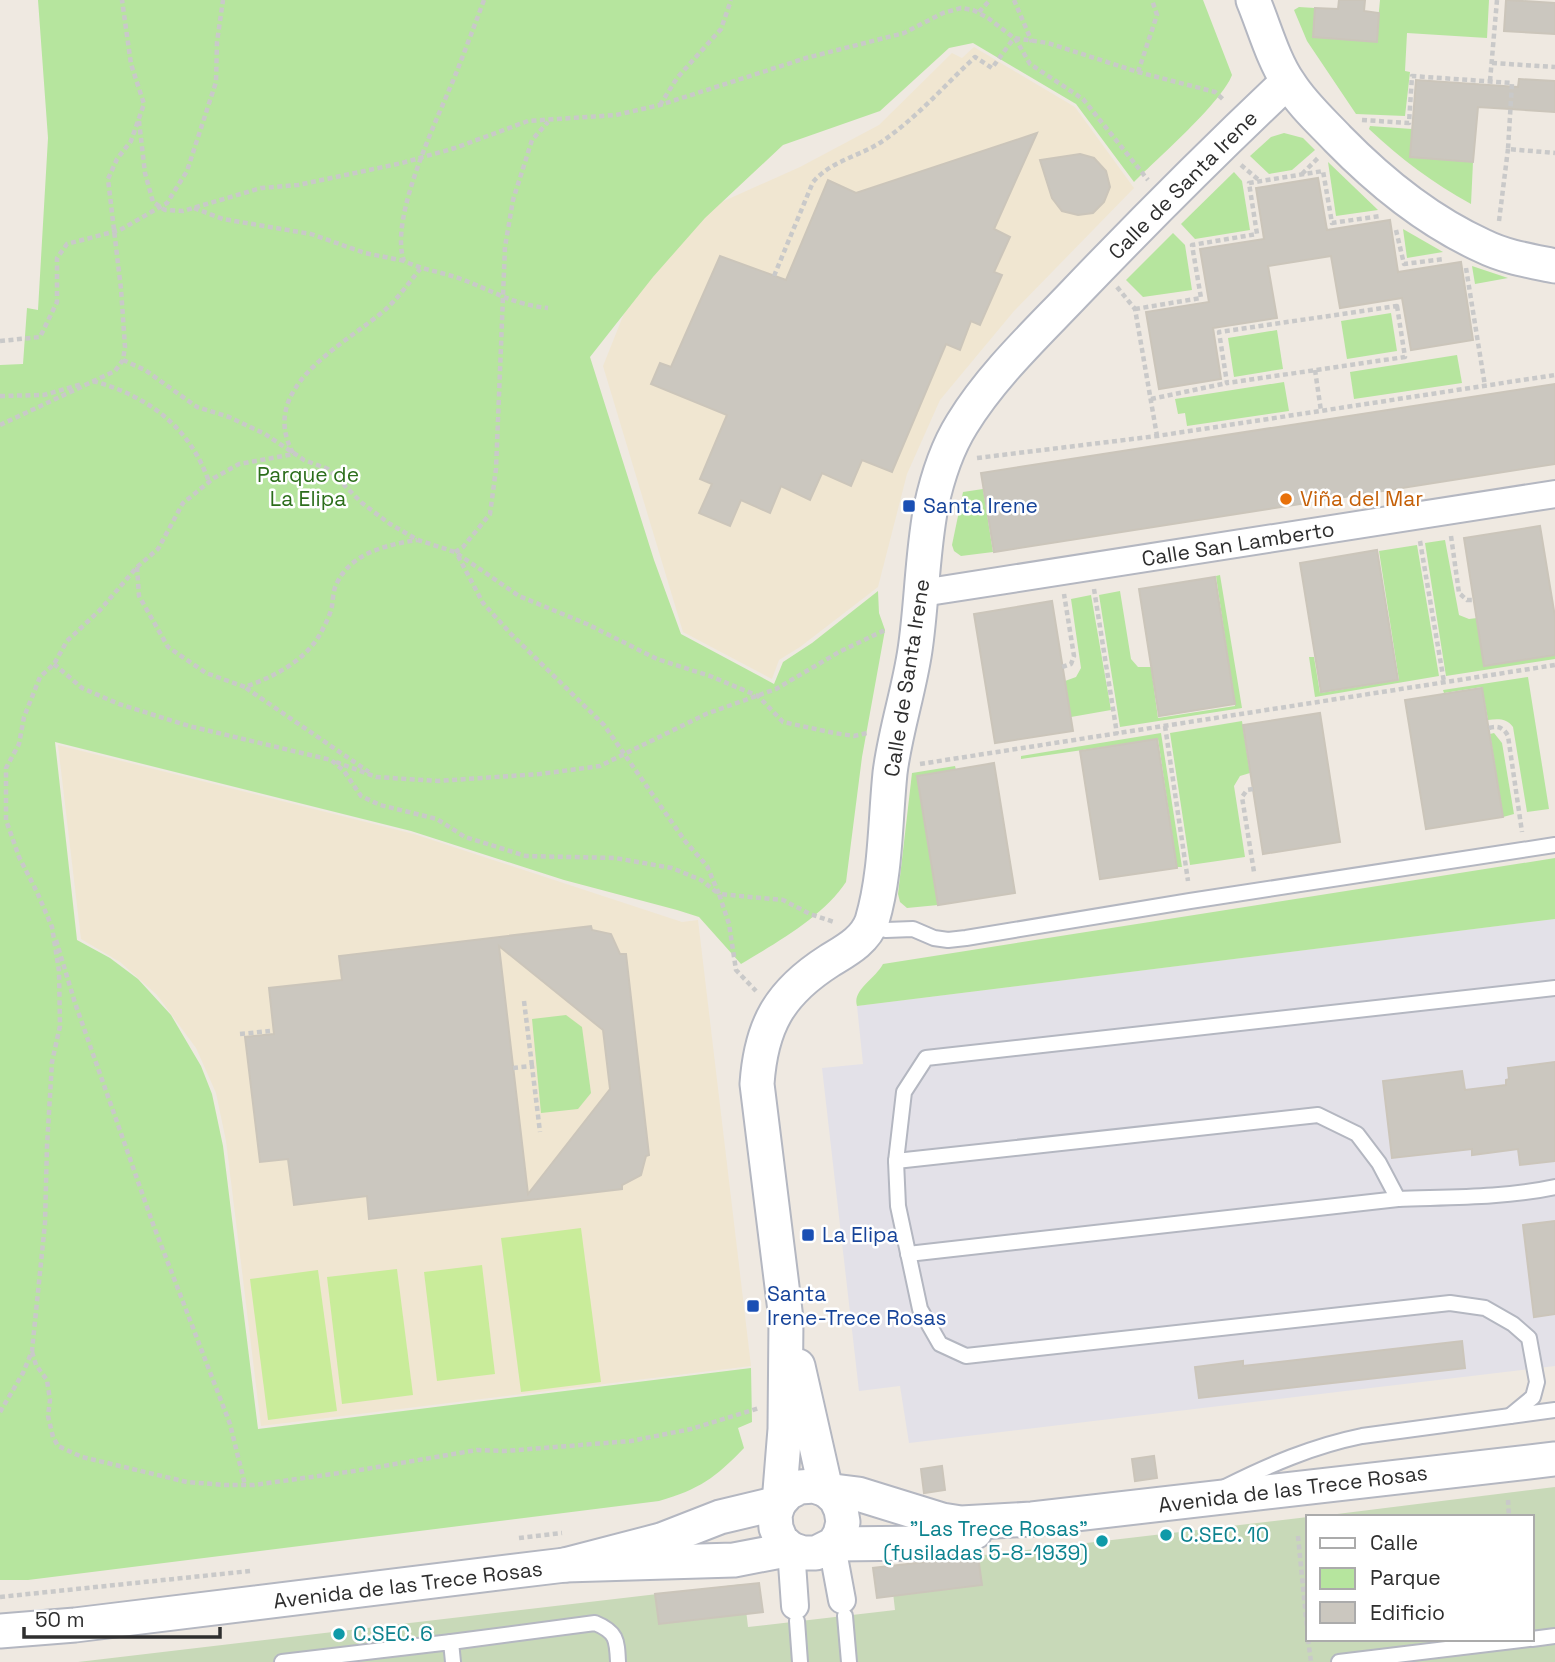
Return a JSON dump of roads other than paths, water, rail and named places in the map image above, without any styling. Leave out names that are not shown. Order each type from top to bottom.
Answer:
[{"type":"street","points":[[1253,0],[1287,82],[1307,107],[1371,172],[1442,225],[1485,247],[1524,260],[1555,266]]},
{"type":"street","name":"Calle de Santa Irene","points":[[862,936],[877,901],[891,768],[915,654],[930,515],[944,462],[961,426],[983,393],[1100,267],[1287,82]]},
{"type":"street","name":"Calle San Lamberto","points":[[922,593],[1090,568],[1450,523],[1555,494]]},
{"type":"street","points":[[843,1608],[833,1545],[843,1522],[841,1510],[831,1495],[786,1319],[757,1084],[760,1051],[768,1026],[777,1010],[792,992],[817,970],[862,936]]},
{"type":"street","points":[[786,1319],[785,1402],[779,1503],[775,1515],[781,1540],[791,1549],[796,1614]]},
{"type":"street","name":"Avenida de las Trece Rosas","points":[[0,1631],[75,1625],[564,1549],[661,1539],[720,1517],[779,1503],[788,1493],[800,1487],[814,1486],[831,1495],[858,1494],[942,1521],[961,1523],[1032,1520],[1555,1459]]},
{"type":"street","name":"Avenida de las Trece Rosas","points":[[564,1549],[734,1560],[791,1549],[816,1553],[833,1545],[927,1542],[1032,1520]]},
{"type":"lane","points":[[862,936],[886,930],[913,929],[934,938],[948,940],[1555,845]]},
{"type":"lane","points":[[1510,1416],[1534,1397],[1538,1382],[1529,1338],[1513,1324],[1485,1308],[1450,1303],[966,1356],[940,1344],[920,1309],[898,1206],[896,1161],[904,1092],[926,1058],[1555,988]]},
{"type":"lane","points":[[896,1161],[1318,1115],[1357,1134],[1379,1163],[1398,1199]]},
{"type":"lane","points":[[908,1254],[1398,1199],[1478,1196],[1555,1187]]},
{"type":"lane","points":[[1197,1500],[1302,1452],[1330,1443],[1362,1436],[1555,1409]]},
{"type":"lane","points":[[843,1608],[849,1662]]},
{"type":"lane","points":[[796,1614],[800,1662]]},
{"type":"lane","points":[[282,1662],[596,1623],[609,1629],[617,1641],[618,1662]]},
{"type":"lane","points":[[1534,1639],[1555,1636]]},
{"type":"lane","points":[[1339,1662],[1513,1641]]},
{"type":"lane","points":[[451,1642],[453,1662]]},
{"type":"place","name":"Viña del Mar","points":[[1286,499]]},
{"type":"place","name":"Santa Irene","points":[[909,506]]},
{"type":"place","name":"La Elipa","points":[[808,1235]]},
{"type":"place","name":"Santa Irene-Trece Rosas","points":[[753,1306]]},
{"type":"place","name":"C.SEC. 10","points":[[1166,1535]]},
{"type":"place","name":"\"Las Trece Rosas\" (fusiladas 5-8-1939)","points":[[1102,1541]]},
{"type":"place","name":"C.SEC. 6","points":[[339,1634]]},
{"type":"park label","name":"Parque de La Elipa","points":[[308,487]]}]
